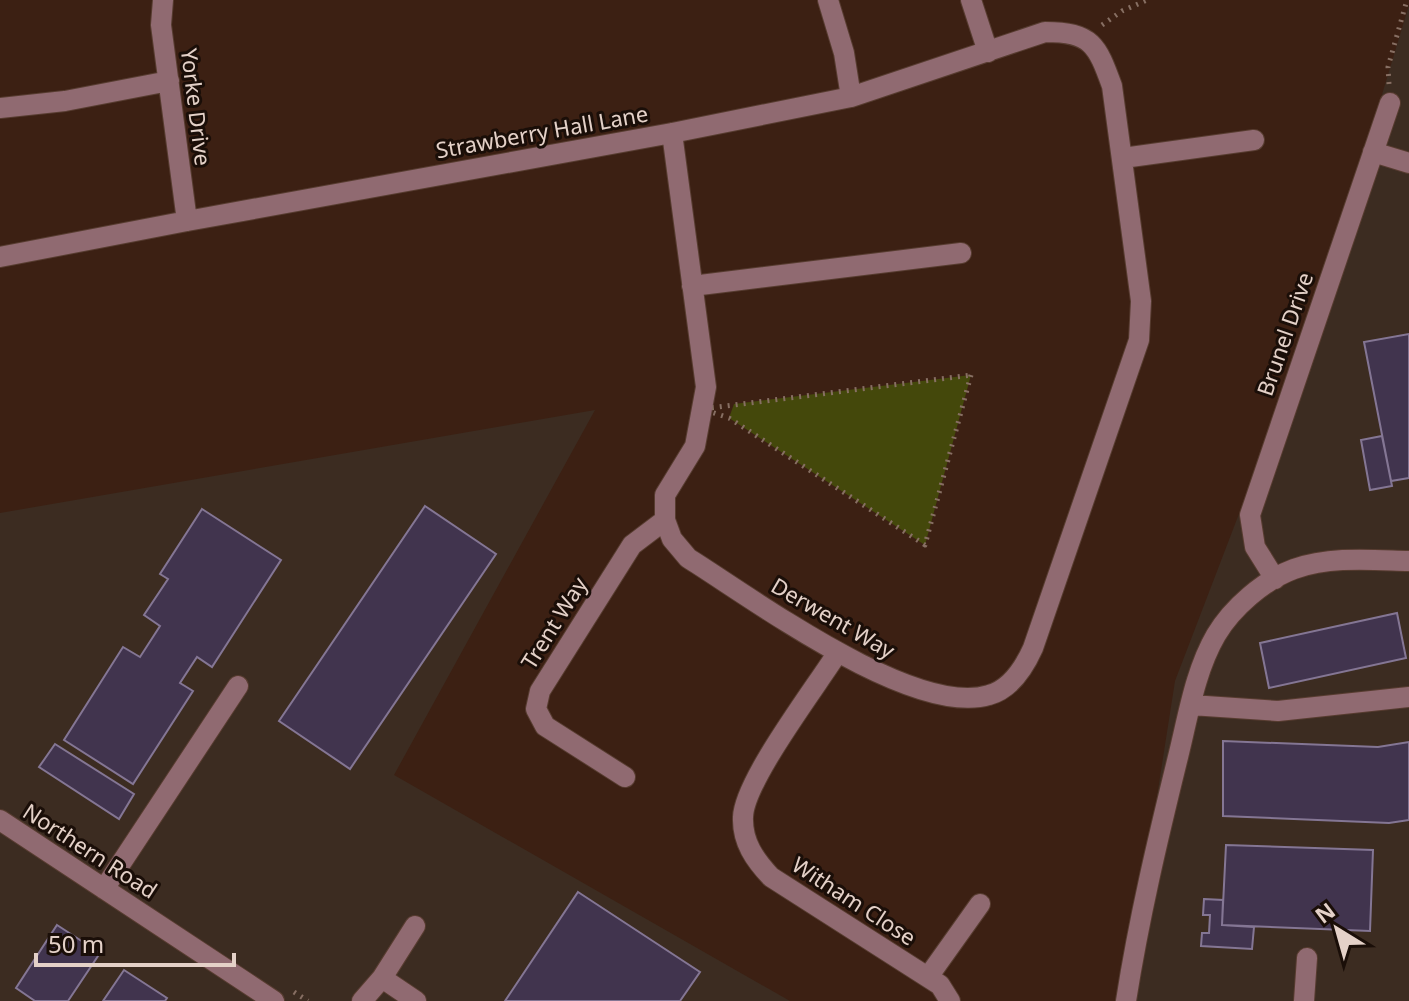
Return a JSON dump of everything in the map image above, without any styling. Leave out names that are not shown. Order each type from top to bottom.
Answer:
[{"type":"street","name":"Yorke Drive","points":[[163,0],[161,25],[187,221]]},
{"type":"street","points":[[828,0],[844,53],[851,97]]},
{"type":"street","points":[[971,0],[988,52]]},
{"type":"street","name":"Strawberry Hall Lane","points":[[0,257],[851,97],[1045,32],[1070,32],[1085,38]]},
{"type":"street","name":"Derwent Way","points":[[665,520],[672,539],[688,558],[838,652],[896,681],[954,698],[988,696],[1004,689],[1026,663],[1139,340],[1141,301],[1112,86],[1101,56],[1085,38]]},
{"type":"street","points":[[0,108],[65,101],[169,81]]},
{"type":"street","name":"Brunel Drive","points":[[1275,579],[1255,547],[1250,515],[1390,103]]},
{"type":"street","points":[[665,520],[665,495],[695,446],[706,387],[672,133]]},
{"type":"street","points":[[1123,158],[1254,140]]},
{"type":"street","points":[[1373,152],[1409,163]]},
{"type":"street","points":[[692,286],[961,253]]},
{"type":"street","name":"Trent Way","points":[[625,777],[545,726],[536,709],[540,691],[632,545],[665,520]]},
{"type":"street","points":[[1126,1001],[1145,888],[1191,705],[1205,657],[1227,619],[1275,579],[1293,569],[1337,561],[1409,561]]},
{"type":"street","name":"Witham Close","points":[[838,652],[757,776],[745,802],[742,818],[744,834],[758,863],[771,877],[940,985],[950,1001]]},
{"type":"street","points":[[104,889],[238,686]]},
{"type":"street","points":[[1191,705],[1278,711],[1409,697]]},
{"type":"street","name":"Northern Road","points":[[0,820],[274,1001]]},
{"type":"street","name":"Witham Close","points":[[928,977],[980,904]]},
{"type":"street","points":[[362,1001],[382,978],[415,926]]},
{"type":"street","points":[[1304,1001],[1307,958]]},
{"type":"street","points":[[382,978],[416,1001]]},
{"type":"path","points":[[1085,38],[1122,11],[1147,0]]},
{"type":"path","points":[[1390,103],[1388,67],[1407,0]]},
{"type":"path","points":[[971,375],[925,545],[729,418],[702,409],[734,404],[971,375]]},
{"type":"shaded area","points":[[1409,5],[1409,1001],[1125,1001],[1175,681],[1317,310]]},
{"type":"shaded area","points":[[595,410],[394,775],[790,1001],[0,1001],[0,513]]},
{"type":"green space","points":[[971,375],[925,545],[729,418],[734,404]]},
{"type":"building","points":[[1409,334],[1409,478],[1391,481],[1364,342]]},
{"type":"building","points":[[1382,436],[1392,486],[1370,490],[1361,440]]},
{"type":"building","points":[[425,506],[496,554],[350,769],[279,721]]},
{"type":"building","points":[[202,509],[281,560],[212,667],[197,657],[180,683],[193,691],[133,784],[64,740],[123,647],[140,657],[160,626],[144,615],[168,579],[160,574]]},
{"type":"building","points":[[1397,613],[1406,658],[1269,688],[1260,643]]},
{"type":"building","points":[[1223,741],[1378,747],[1409,742],[1409,820],[1389,823],[1223,816]]},
{"type":"building","points":[[55,744],[134,794],[119,819],[39,767]]},
{"type":"building","points":[[1226,845],[1373,850],[1370,931],[1222,925]]},
{"type":"building","points":[[578,892],[700,972],[680,1001],[505,1001]]},
{"type":"building","points":[[1204,899],[1223,900],[1222,925],[1254,927],[1252,949],[1201,946],[1202,933],[1209,933],[1210,915],[1203,915]]},
{"type":"building","points":[[57,925],[100,953],[68,1001],[35,1001],[16,988]]},
{"type":"building","points":[[124,970],[167,998],[165,1001],[103,1001]]}]
